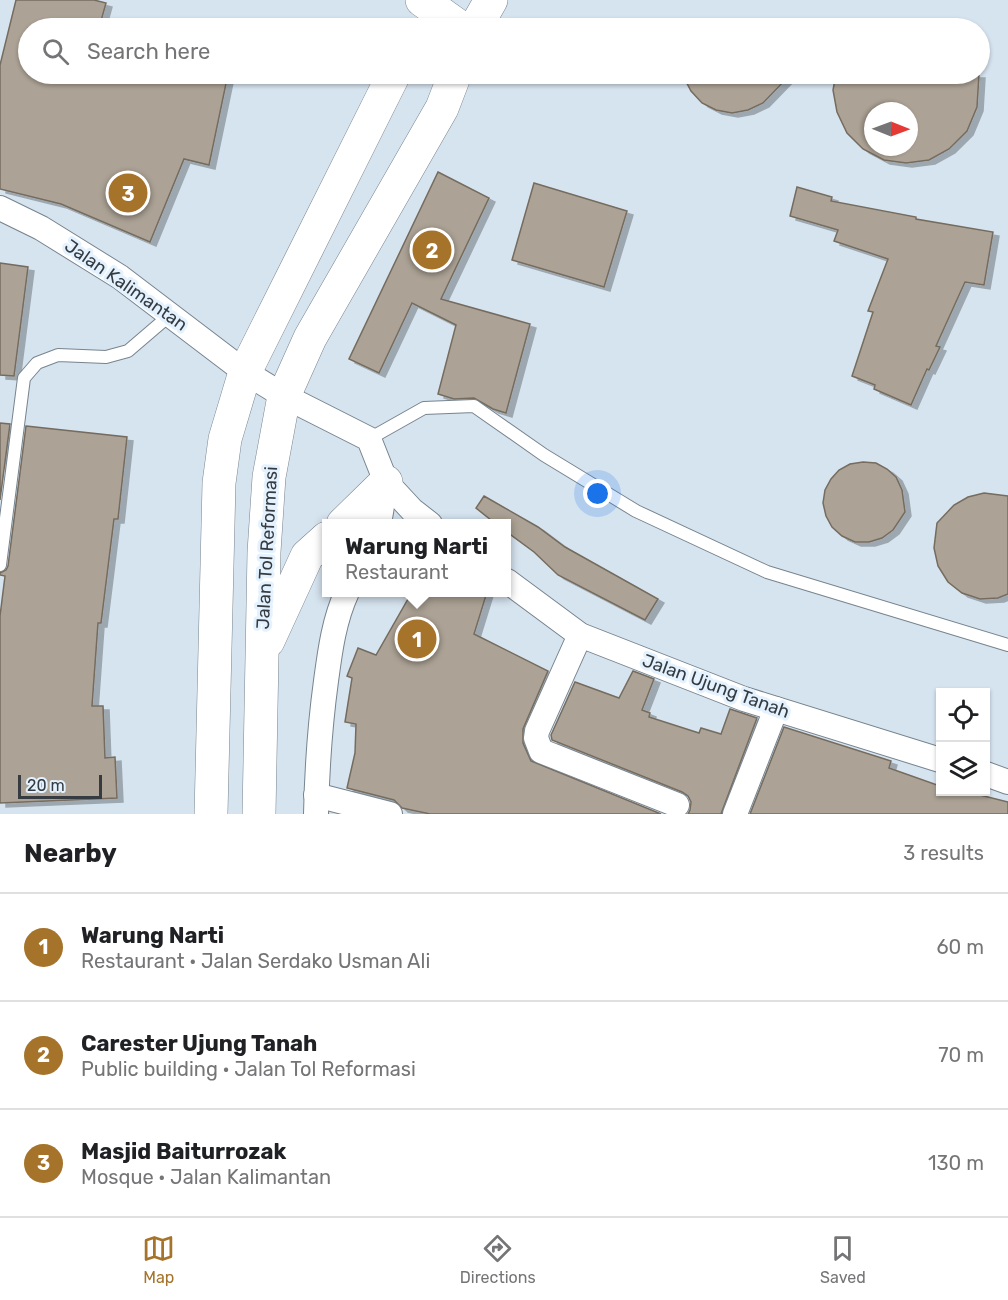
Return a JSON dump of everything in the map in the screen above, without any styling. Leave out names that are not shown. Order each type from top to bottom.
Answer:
[{"type":"highway","points":[[481,18],[491,0]]},
{"type":"highway","points":[[425,8],[443,18]]},
{"type":"highway","points":[[211,814],[219,483],[225,439],[245,372],[389,84]]},
{"type":"highway","name":"Jalan Tol Reformasi","points":[[259,814],[264,552],[269,477],[284,396],[310,338],[442,108],[451,84]]},
{"type":"highway","points":[[348,519],[386,482]]},
{"type":"highway","points":[[262,654],[307,556],[322,542]]},
{"type":"street","name":"Jalan Kalimantan","points":[[0,208],[41,228],[110,270],[245,372],[284,396],[369,439]]},
{"type":"street","points":[[369,439],[386,482],[424,519]]},
{"type":"street","points":[[380,519],[386,482]]},
{"type":"street","name":"Jalan Ujung Tanah","points":[[511,584],[580,635],[744,699],[936,759]]},
{"type":"street","points":[[345,597],[329,654],[320,725],[316,805],[390,814]]},
{"type":"street","points":[[580,635],[537,730],[536,738],[541,751],[677,806]]},
{"type":"street","points":[[735,814],[776,709]]},
{"type":"street","points":[[990,775],[1008,782]]},
{"type":"lane","points":[[0,565],[24,378],[37,363],[58,355],[106,357],[128,351],[170,315]]},
{"type":"lane","points":[[369,439],[424,408],[474,406],[544,455],[636,511],[767,572],[1008,645]]},
{"type":"building","points":[[16,0],[94,0],[106,3],[102,18],[18,18],[18,84],[226,84],[209,165],[184,159],[150,242],[61,204],[0,189],[0,65]]},
{"type":"building","points":[[687,84],[781,84],[763,103],[748,110],[732,113],[716,110],[702,103]]},
{"type":"building","points":[[834,84],[978,84],[977,107],[967,131],[949,149],[929,160],[906,163],[884,160],[876,156],[918,156],[918,102],[864,102],[864,150],[847,133],[837,112]]},
{"type":"building","points":[[438,172],[489,198],[441,299],[530,324],[506,413],[493,409],[474,398],[454,399],[438,394],[456,325],[412,303],[379,373],[349,359]]},
{"type":"building","points":[[534,183],[627,211],[604,287],[512,260]]},
{"type":"building","points":[[797,187],[832,197],[831,201],[993,232],[984,285],[965,282],[936,346],[940,347],[911,405],[874,389],[875,385],[852,376],[873,312],[868,311],[888,259],[834,241],[838,230],[790,216]]},
{"type":"building","points":[[0,263],[28,267],[14,376],[0,375]]},
{"type":"building","points":[[0,423],[10,424],[0,500]]},
{"type":"building","points":[[26,426],[127,437],[118,519],[114,519],[101,623],[98,623],[92,706],[103,706],[105,758],[115,757],[117,798],[0,803],[0,616],[5,576],[0,573],[8,566]]},
{"type":"building","points":[[876,463],[896,477],[902,490],[905,512],[893,530],[882,538],[869,542],[855,542],[842,536],[832,527],[823,503],[825,490],[839,470],[850,464]]},
{"type":"building","points":[[984,493],[1008,496],[1008,594],[998,598],[980,599],[962,593],[948,582],[938,566],[934,548],[937,523],[954,505],[968,497]]},
{"type":"building","points":[[484,496],[538,527],[565,547],[658,599],[645,620],[558,575],[534,552],[511,535],[511,519],[490,519],[476,508]]},
{"type":"building","points":[[409,597],[485,597],[474,634],[548,671],[523,729],[523,743],[531,761],[661,814],[430,814],[402,808],[394,800],[347,788],[355,753],[356,724],[345,722],[352,678],[347,676],[358,648],[376,655]]},
{"type":"building","points":[[633,671],[654,679],[642,710],[650,713],[649,717],[699,733],[701,728],[721,734],[730,709],[757,718],[721,814],[688,814],[691,802],[682,792],[552,740],[551,735],[575,682],[619,698]]},
{"type":"building","points":[[784,727],[891,761],[889,768],[936,785],[936,796],[984,796],[1008,802],[1008,814],[750,814]]},
{"type":"place","name":"Masjid Baiturrozak","points":[[128,193]]},
{"type":"place","name":"Carester Ujung Tanah","points":[[432,250]]},
{"type":"place","name":"Warung Narti","points":[[417,639]]}]
